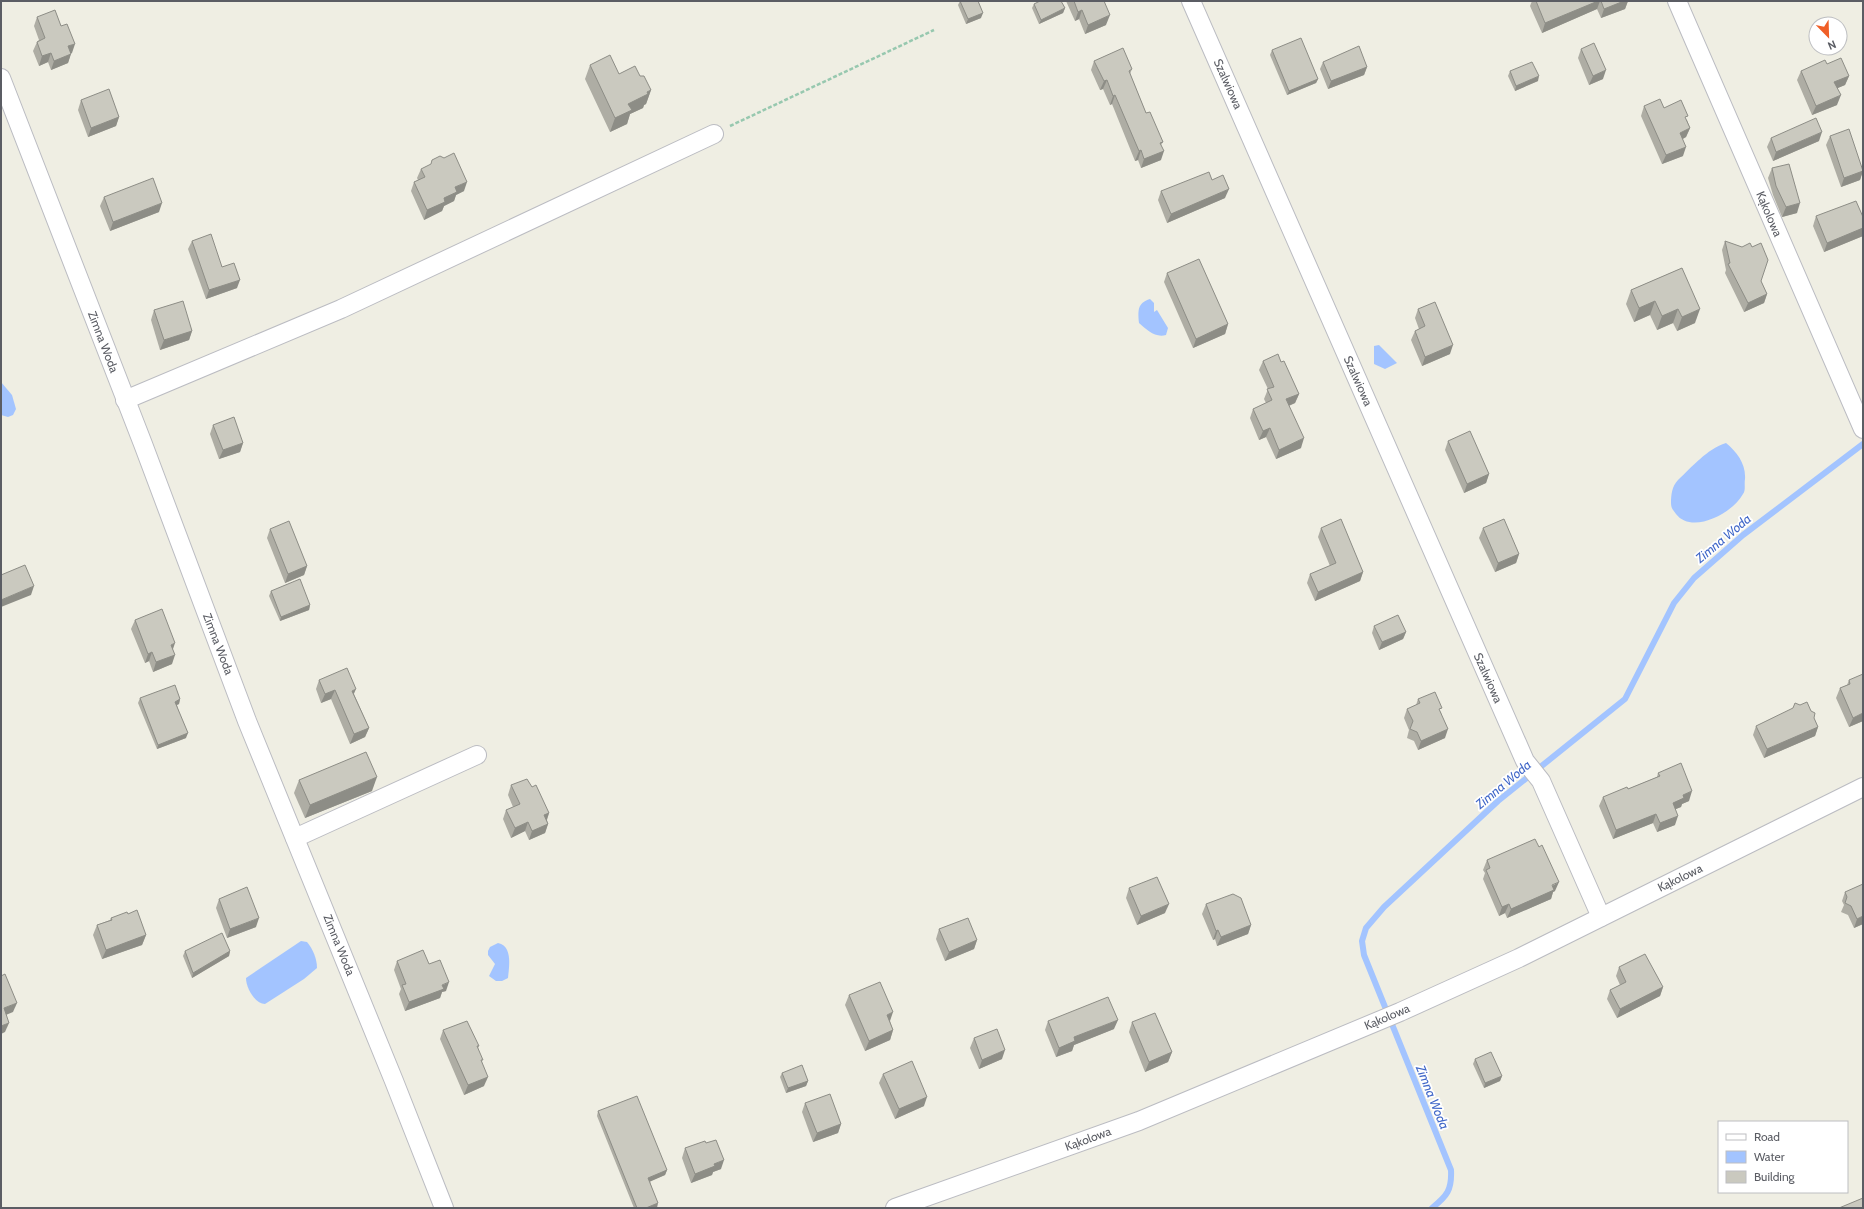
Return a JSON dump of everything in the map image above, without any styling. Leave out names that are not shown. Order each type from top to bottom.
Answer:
[{"type":"street","name":"Szałwiowa","points":[[1191,1],[1525,761],[1541,781],[1601,918]]},
{"type":"street","name":"Kąkolowa","points":[[1676,1],[1862,429]]},
{"type":"street","name":"Zimna Woda","points":[[1,78],[247,721],[397,1088],[444,1208]]},
{"type":"street","points":[[125,400],[341,309],[714,134]]},
{"type":"street","points":[[295,838],[477,755]]},
{"type":"street","name":"Kąkolowa","points":[[895,1208],[1139,1121],[1400,1012],[1519,958],[1863,787]]},
{"type":"path","points":[[714,134],[934,30]]},
{"type":"water","points":[[1150,299],[1154,303],[1154,312],[1157,310],[1168,328],[1166,335],[1162,336],[1148,331],[1139,323],[1139,308],[1143,303]]},
{"type":"water","points":[[1379,345],[1397,363],[1385,369],[1374,364],[1374,346]]},
{"type":"water","points":[[1,382],[12,395],[16,409],[13,415],[8,417],[1,415]]},
{"type":"water","points":[[1726,443],[1737,454],[1744,468],[1744,492],[1731,508],[1712,519],[1702,522],[1683,520],[1676,514],[1671,506],[1674,485],[1694,464],[1712,449]]},
{"type":"water","points":[[301,941],[307,942],[311,948],[317,968],[304,979],[265,1004],[258,1001],[249,991],[246,978]]},
{"type":"water","points":[[498,943],[506,948],[509,958],[508,978],[502,981],[496,981],[489,976],[495,964],[488,955],[488,951],[490,947]]},
{"type":"building","points":[[960,1],[978,1],[983,13],[968,19]]},
{"type":"building","points":[[1040,1],[1061,1],[1065,8],[1041,20],[1034,4]]},
{"type":"building","points":[[1074,1],[1104,1],[1110,15],[1088,25],[1082,10],[1078,12]]},
{"type":"building","points":[[1536,1],[1598,1],[1545,23]]},
{"type":"building","points":[[1601,1],[1624,1],[1604,9]]},
{"type":"building","points":[[55,10],[61,26],[67,24],[75,44],[68,46],[71,54],[54,61],[51,53],[42,56],[37,42],[45,38],[37,17]]},
{"type":"building","points":[[1301,38],[1318,79],[1289,91],[1272,50]]},
{"type":"building","points":[[1594,43],[1606,70],[1593,76],[1581,49]]},
{"type":"building","points":[[1359,46],[1367,67],[1331,81],[1323,62]]},
{"type":"building","points":[[1123,48],[1132,69],[1129,71],[1146,113],[1150,112],[1163,142],[1160,143],[1164,151],[1144,159],[1141,150],[1139,151],[1115,95],[1113,96],[1107,80],[1104,81],[1094,61]]},
{"type":"building","points":[[610,55],[619,74],[635,66],[640,76],[644,76],[651,90],[647,92],[648,94],[628,104],[632,110],[615,118],[590,65]]},
{"type":"building","points":[[1841,58],[1849,76],[1834,82],[1841,95],[1816,106],[1801,71],[1825,60],[1827,64]]},
{"type":"building","points":[[1532,62],[1539,76],[1516,86],[1510,71]]},
{"type":"building","points":[[109,89],[119,117],[91,128],[81,100]]},
{"type":"building","points":[[1660,99],[1664,108],[1681,100],[1688,116],[1685,117],[1690,128],[1680,133],[1686,147],[1666,155],[1644,106]]},
{"type":"building","points":[[1816,118],[1822,132],[1776,152],[1771,138]]},
{"type":"building","points":[[1849,129],[1863,171],[1844,178],[1830,136]]},
{"type":"building","points":[[454,153],[467,182],[455,187],[457,192],[444,198],[445,202],[427,210],[414,182],[425,177],[421,169],[431,164],[432,160],[440,156],[444,158]]},
{"type":"building","points":[[1789,164],[1800,203],[1786,207],[1776,186],[1772,168]]},
{"type":"building","points":[[1209,172],[1212,180],[1223,175],[1229,189],[1171,214],[1161,191]]},
{"type":"building","points":[[153,178],[162,203],[113,222],[104,197]]},
{"type":"building","points":[[1856,201],[1863,217],[1863,228],[1827,243],[1816,216]]},
{"type":"building","points":[[211,234],[222,267],[234,263],[240,280],[209,290],[192,241]]},
{"type":"building","points":[[1725,241],[1742,247],[1750,243],[1752,247],[1761,243],[1768,260],[1761,281],[1767,294],[1748,303],[1728,264],[1730,263]]},
{"type":"building","points":[[1199,259],[1228,324],[1196,339],[1167,273]]},
{"type":"building","points":[[1682,268],[1700,309],[1682,317],[1678,309],[1662,316],[1655,301],[1639,308],[1631,290]]},
{"type":"building","points":[[183,301],[192,331],[164,340],[154,310]]},
{"type":"building","points":[[1435,302],[1453,345],[1425,357],[1415,331],[1425,326],[1418,309]]},
{"type":"building","points":[[1278,354],[1281,362],[1284,361],[1299,394],[1286,399],[1304,438],[1279,450],[1270,428],[1263,431],[1253,409],[1272,400],[1267,389],[1274,387],[1263,361]]},
{"type":"building","points":[[234,417],[243,443],[223,450],[213,425]]},
{"type":"building","points":[[1470,431],[1489,474],[1467,484],[1448,441]]},
{"type":"building","points":[[1341,519],[1363,572],[1318,592],[1310,574],[1336,563],[1321,528]]},
{"type":"building","points":[[1504,519],[1519,554],[1498,563],[1483,528]]},
{"type":"building","points":[[289,521],[307,566],[288,574],[270,529]]},
{"type":"building","points":[[25,565],[34,586],[1,600],[1,575]]},
{"type":"building","points":[[300,579],[310,605],[281,617],[271,591]]},
{"type":"building","points":[[162,609],[175,643],[171,645],[175,655],[156,662],[152,652],[148,654],[135,620]]},
{"type":"building","points":[[1398,615],[1406,632],[1382,642],[1374,626]]},
{"type":"building","points":[[347,668],[356,689],[352,691],[369,728],[354,734],[335,690],[325,694],[319,680]]},
{"type":"building","points":[[1863,674],[1863,713],[1853,718],[1840,688],[1850,684],[1849,680]]},
{"type":"building","points":[[175,685],[180,699],[175,702],[188,733],[158,745],[140,698]]},
{"type":"building","points":[[1435,692],[1442,708],[1439,709],[1448,729],[1421,741],[1417,732],[1410,729],[1413,721],[1407,709],[1420,703],[1418,699]]},
{"type":"building","points":[[1807,702],[1811,711],[1815,713],[1814,718],[1818,727],[1767,749],[1756,726],[1793,708],[1795,703],[1800,705]]},
{"type":"building","points":[[366,752],[377,777],[310,805],[299,780]]},
{"type":"building","points":[[1681,763],[1692,791],[1683,795],[1684,798],[1673,803],[1678,816],[1660,823],[1656,814],[1616,830],[1603,797],[1660,776],[1658,773]]},
{"type":"building","points":[[527,779],[532,787],[536,785],[549,813],[544,815],[548,824],[532,831],[528,822],[515,828],[506,810],[520,804],[511,785]]},
{"type":"building","points":[[1535,839],[1539,847],[1542,845],[1559,882],[1552,885],[1554,890],[1511,909],[1509,904],[1502,907],[1486,870],[1490,868],[1487,860]]},
{"type":"building","points":[[1157,877],[1169,904],[1141,916],[1129,888]]},
{"type":"building","points":[[1863,884],[1863,916],[1857,919],[1851,906],[1845,903],[1847,897],[1845,892]]},
{"type":"building","points":[[247,887],[259,918],[230,929],[219,899]]},
{"type":"building","points":[[1233,894],[1241,898],[1251,925],[1221,937],[1218,930],[1216,931],[1206,904]]},
{"type":"building","points":[[137,910],[146,935],[106,950],[97,925],[112,920],[111,918],[127,912],[128,914]]},
{"type":"building","points":[[968,918],[977,940],[949,952],[939,929]]},
{"type":"building","points":[[222,933],[230,951],[193,973],[185,951]]},
{"type":"building","points":[[423,950],[429,964],[440,960],[449,982],[442,985],[444,989],[409,1002],[402,985],[406,984],[397,961]]},
{"type":"building","points":[[1645,954],[1663,987],[1620,1009],[1610,990],[1626,982],[1619,967]]},
{"type":"building","points":[[5,974],[17,1003],[4,1008],[9,1023],[1,1026],[1,976]]},
{"type":"building","points":[[880,982],[893,1012],[887,1015],[893,1030],[869,1041],[849,995]]},
{"type":"building","points":[[1108,997],[1118,1020],[1074,1037],[1075,1041],[1059,1048],[1048,1021]]},
{"type":"building","points":[[1155,1013],[1172,1052],[1149,1062],[1132,1022]]},
{"type":"building","points":[[467,1021],[479,1046],[477,1046],[488,1077],[468,1085],[443,1030]]},
{"type":"building","points":[[997,1029],[1005,1050],[982,1060],[974,1038]]},
{"type":"building","points":[[1491,1052],[1502,1076],[1485,1083],[1475,1059]]},
{"type":"building","points":[[912,1061],[927,1097],[899,1109],[883,1074]]},
{"type":"building","points":[[802,1065],[808,1081],[788,1088],[782,1073]]},
{"type":"building","points":[[830,1094],[841,1124],[817,1133],[805,1103]]},
{"type":"building","points":[[637,1096],[667,1170],[648,1178],[658,1203],[646,1208],[637,1208],[598,1111]]},
{"type":"building","points":[[716,1140],[724,1160],[714,1164],[715,1166],[695,1174],[685,1148],[705,1141],[706,1143]]},
{"type":"building","points":[[1863,1198],[1863,1208],[1839,1208]]},
{"type":"waterway","name":"Zimna Woda","points":[[1432,1208],[1448,1192],[1451,1183],[1451,1170],[1364,955],[1362,941],[1366,928],[1384,907],[1498,801],[1625,699],[1674,603],[1694,578],[1743,535],[1863,444]]}]
